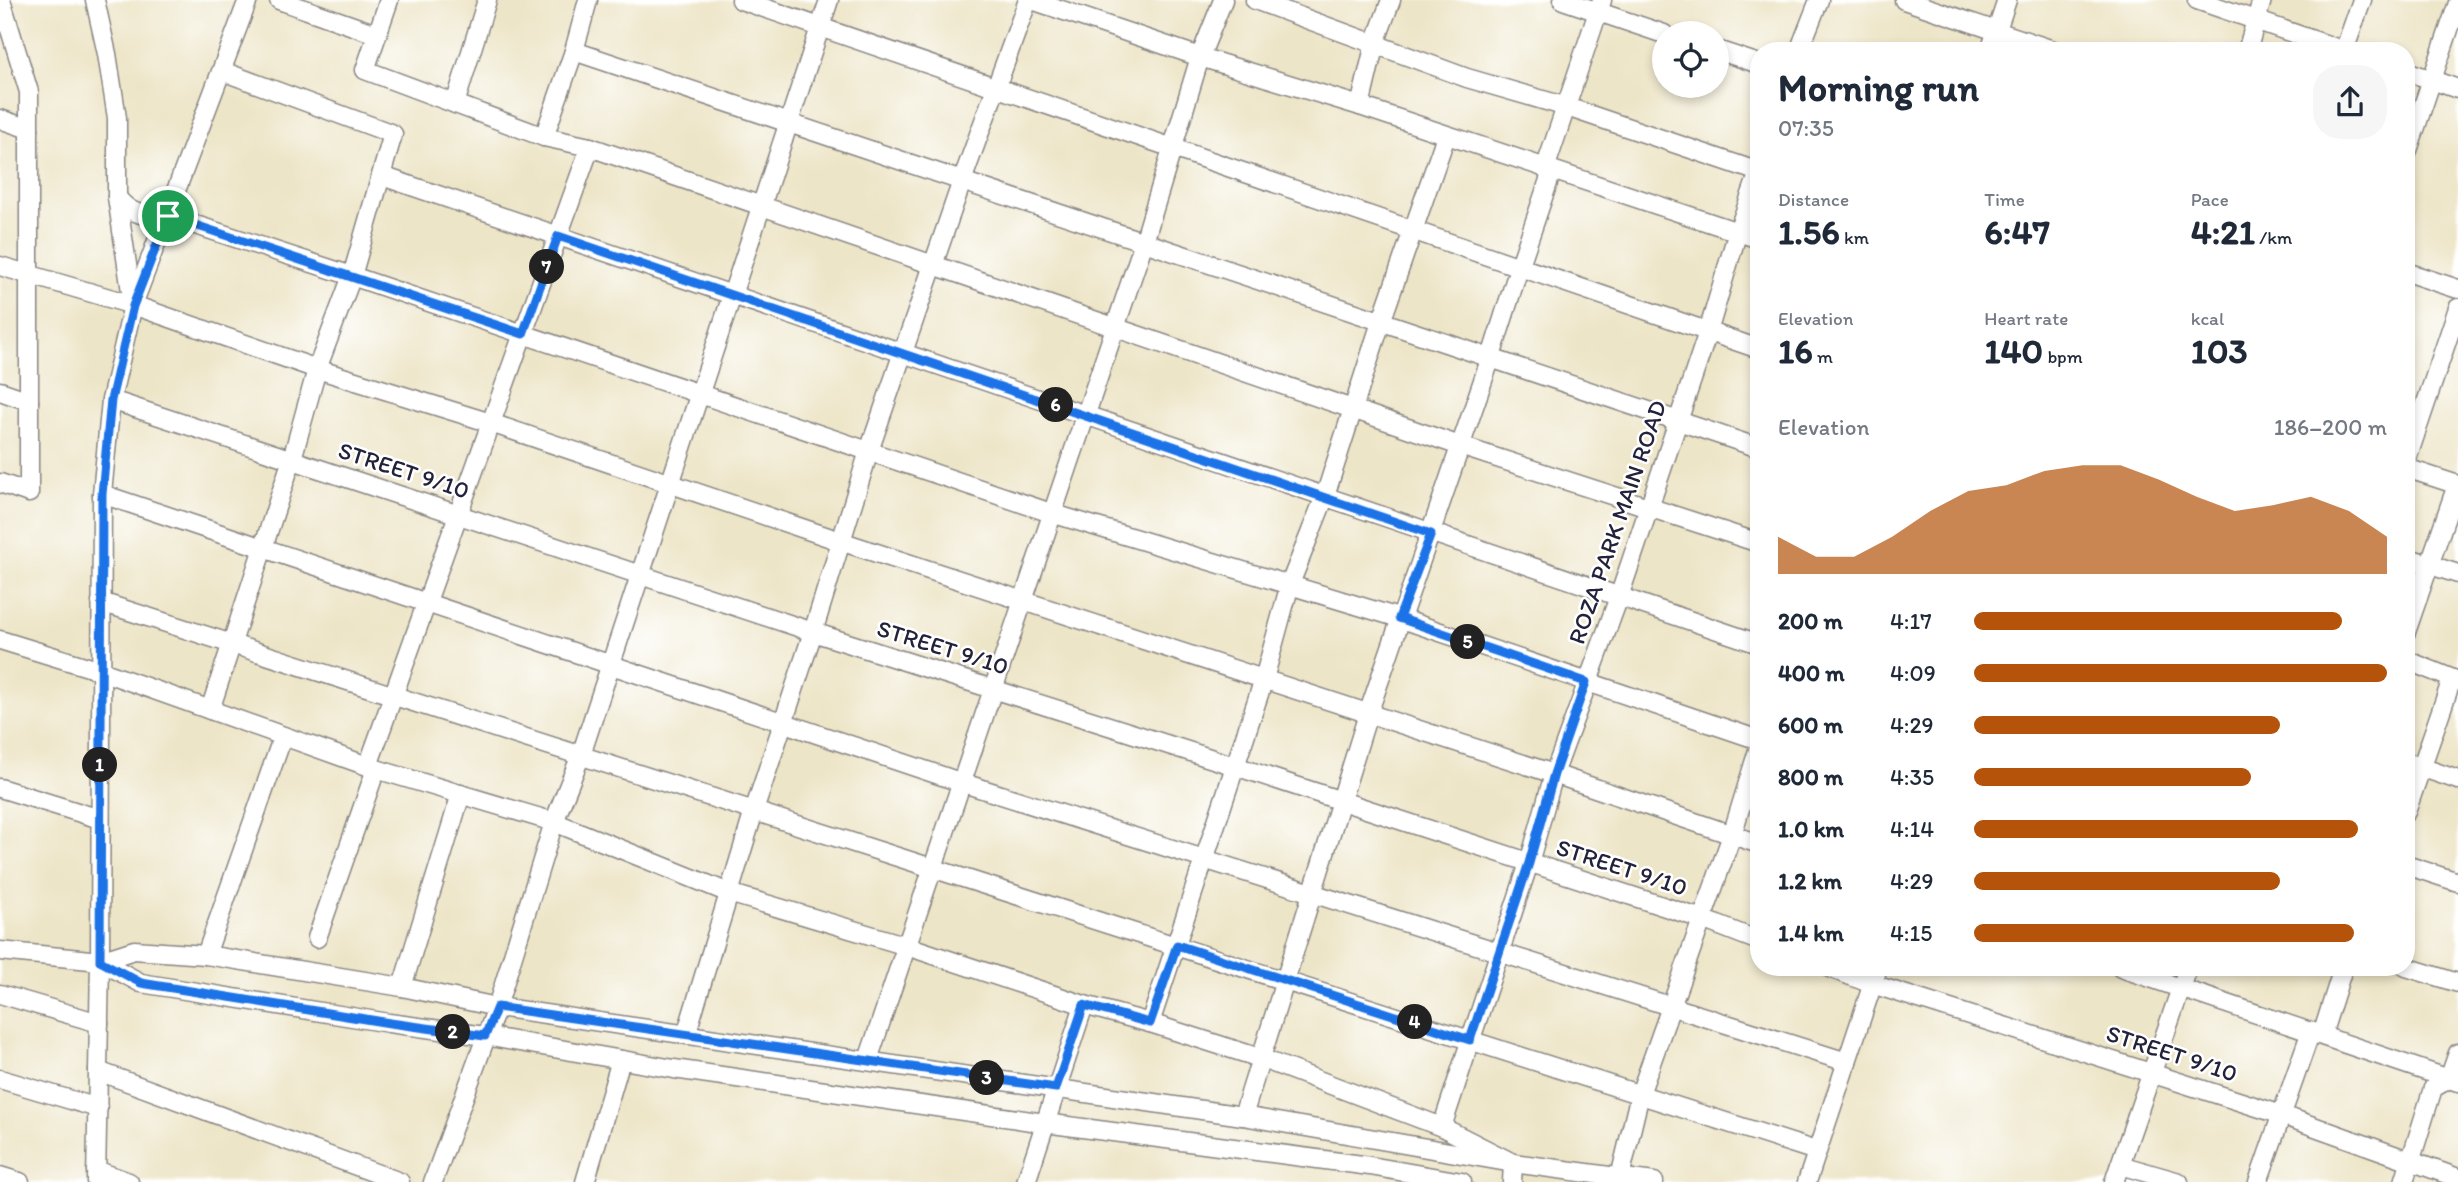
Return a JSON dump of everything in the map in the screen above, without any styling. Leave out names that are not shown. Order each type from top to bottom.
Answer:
[{"type":"street","points":[[0,483],[29,493],[29,92],[1,0]]},
{"type":"street","points":[[95,0],[117,118],[117,197],[133,306]]},
{"type":"street","points":[[129,1182],[96,1176],[100,961],[102,494],[111,400],[133,306],[248,0]]},
{"type":"street","points":[[279,0],[376,34]]},
{"type":"street","points":[[388,0],[365,70],[544,137],[590,147],[1460,446],[1750,540]]},
{"type":"street","points":[[455,104],[487,0]]},
{"type":"street","points":[[544,137],[574,51],[588,0]]},
{"type":"street","points":[[741,0],[996,85],[1750,346]]},
{"type":"street","points":[[433,1182],[497,1007],[554,822],[581,755],[829,0]]},
{"type":"street","points":[[686,1035],[781,722],[813,632],[869,451],[996,85],[1030,0],[1750,236]]},
{"type":"street","points":[[867,1060],[1144,242],[1200,57],[1223,0]]},
{"type":"street","points":[[1255,0],[1467,78],[1567,107],[1750,169]]},
{"type":"street","points":[[1360,106],[1375,43],[1391,0]]},
{"type":"street","points":[[1563,0],[1600,6],[1652,29]]},
{"type":"street","points":[[1803,42],[1819,0]]},
{"type":"street","points":[[1904,0],[2031,42]]},
{"type":"street","points":[[1993,42],[2007,0]]},
{"type":"street","points":[[2197,0],[2318,42]]},
{"type":"street","points":[[2250,42],[2262,0]]},
{"type":"street","points":[[2347,42],[2362,0]]},
{"type":"street","points":[[2415,130],[2458,3]]},
{"type":"street","points":[[1243,1116],[1368,714],[1490,360],[1600,6]]},
{"type":"street","points":[[574,51],[1750,445]]},
{"type":"street","points":[[1729,54],[1750,61]]},
{"type":"street","points":[[210,710],[292,459],[317,369],[352,276],[393,134],[222,71]]},
{"type":"street","points":[[2415,74],[2458,89]]},
{"type":"street","points":[[0,119],[29,129]]},
{"type":"street","points":[[1150,1023],[1236,766],[1290,584],[1325,496],[1381,322],[1446,136]]},
{"type":"street","points":[[317,938],[394,695],[590,147]]},
{"type":"street","points":[[382,176],[1750,641]]},
{"type":"street","points":[[117,197],[122,204],[135,212],[168,216],[1051,513],[1399,618],[1750,737]]},
{"type":"street","name":"ROZA PARK MAIN ROAD","points":[[1442,1127],[1529,863],[1554,774],[1649,509],[1750,197]]},
{"type":"street","points":[[0,266],[133,306],[317,369],[491,422],[840,541],[1264,678],[1750,841]]},
{"type":"street","points":[[2415,275],[2458,289]]},
{"type":"street","points":[[2415,435],[2458,308]]},
{"type":"street","points":[[0,391],[29,401]]},
{"type":"street","name":"STREET 9/10","points":[[111,400],[813,632],[1236,766],[1702,919],[1750,938]]},
{"type":"street","points":[[2415,471],[2458,485],[2415,604]]},
{"type":"street","points":[[102,494],[960,782],[1847,1062]]},
{"type":"street","points":[[2415,560],[2458,574]]},
{"type":"street","points":[[101,602],[1816,1151]]},
{"type":"street","points":[[0,640],[101,671],[372,768],[554,822],[730,893],[1260,1058],[1442,1127],[1513,1163]]},
{"type":"street","points":[[2415,664],[2455,680],[2415,763]]},
{"type":"street","points":[[206,955],[282,736]]},
{"type":"street","points":[[2415,765],[2458,780]]},
{"type":"street","points":[[1620,1177],[1640,1094],[1732,835],[1750,776]]},
{"type":"street","points":[[0,788],[100,819]]},
{"type":"street","points":[[402,987],[461,794]]},
{"type":"street","points":[[2415,868],[2458,882]]},
{"type":"street","points":[[100,961],[134,950],[206,955],[402,987],[497,1007],[1243,1116],[1513,1163],[1654,1182]]},
{"type":"street","points":[[0,951],[100,961],[141,983],[485,1036],[621,1060],[1368,1174],[1462,1182]]},
{"type":"street","points":[[2415,970],[2458,983]]},
{"type":"street","points":[[1807,1182],[1875,976]]},
{"type":"street","name":"STREET 9/10","points":[[1875,976],[2458,1178]]},
{"type":"street","points":[[2144,976],[2454,1081]]},
{"type":"street","points":[[2179,1182],[2117,1174],[2185,976]]},
{"type":"street","points":[[2258,1182],[2282,1115],[2340,976]]},
{"type":"street","points":[[0,994],[99,1023]]},
{"type":"street","points":[[1026,1182],[1084,1005]]},
{"type":"street","points":[[2454,1081],[2458,1053]]},
{"type":"street","points":[[584,1182],[621,1060]]},
{"type":"street","points":[[98,1071],[400,1182]]},
{"type":"street","points":[[0,1079],[97,1108]]},
{"type":"street","points":[[2404,1182],[2433,1088],[2454,1081]]},
{"type":"street","points":[[1512,1182],[1513,1163]]},
{"type":"street","points":[[0,1176],[20,1182]]},
{"type":"route","points":[[168,216],[523,334],[558,236],[1431,534],[1399,618],[1586,682],[1470,1040],[1177,945],[1150,1023],[1084,1005],[1056,1088],[497,1007],[485,1036],[141,983],[100,961],[102,494],[111,400],[133,306],[168,216]]}]
